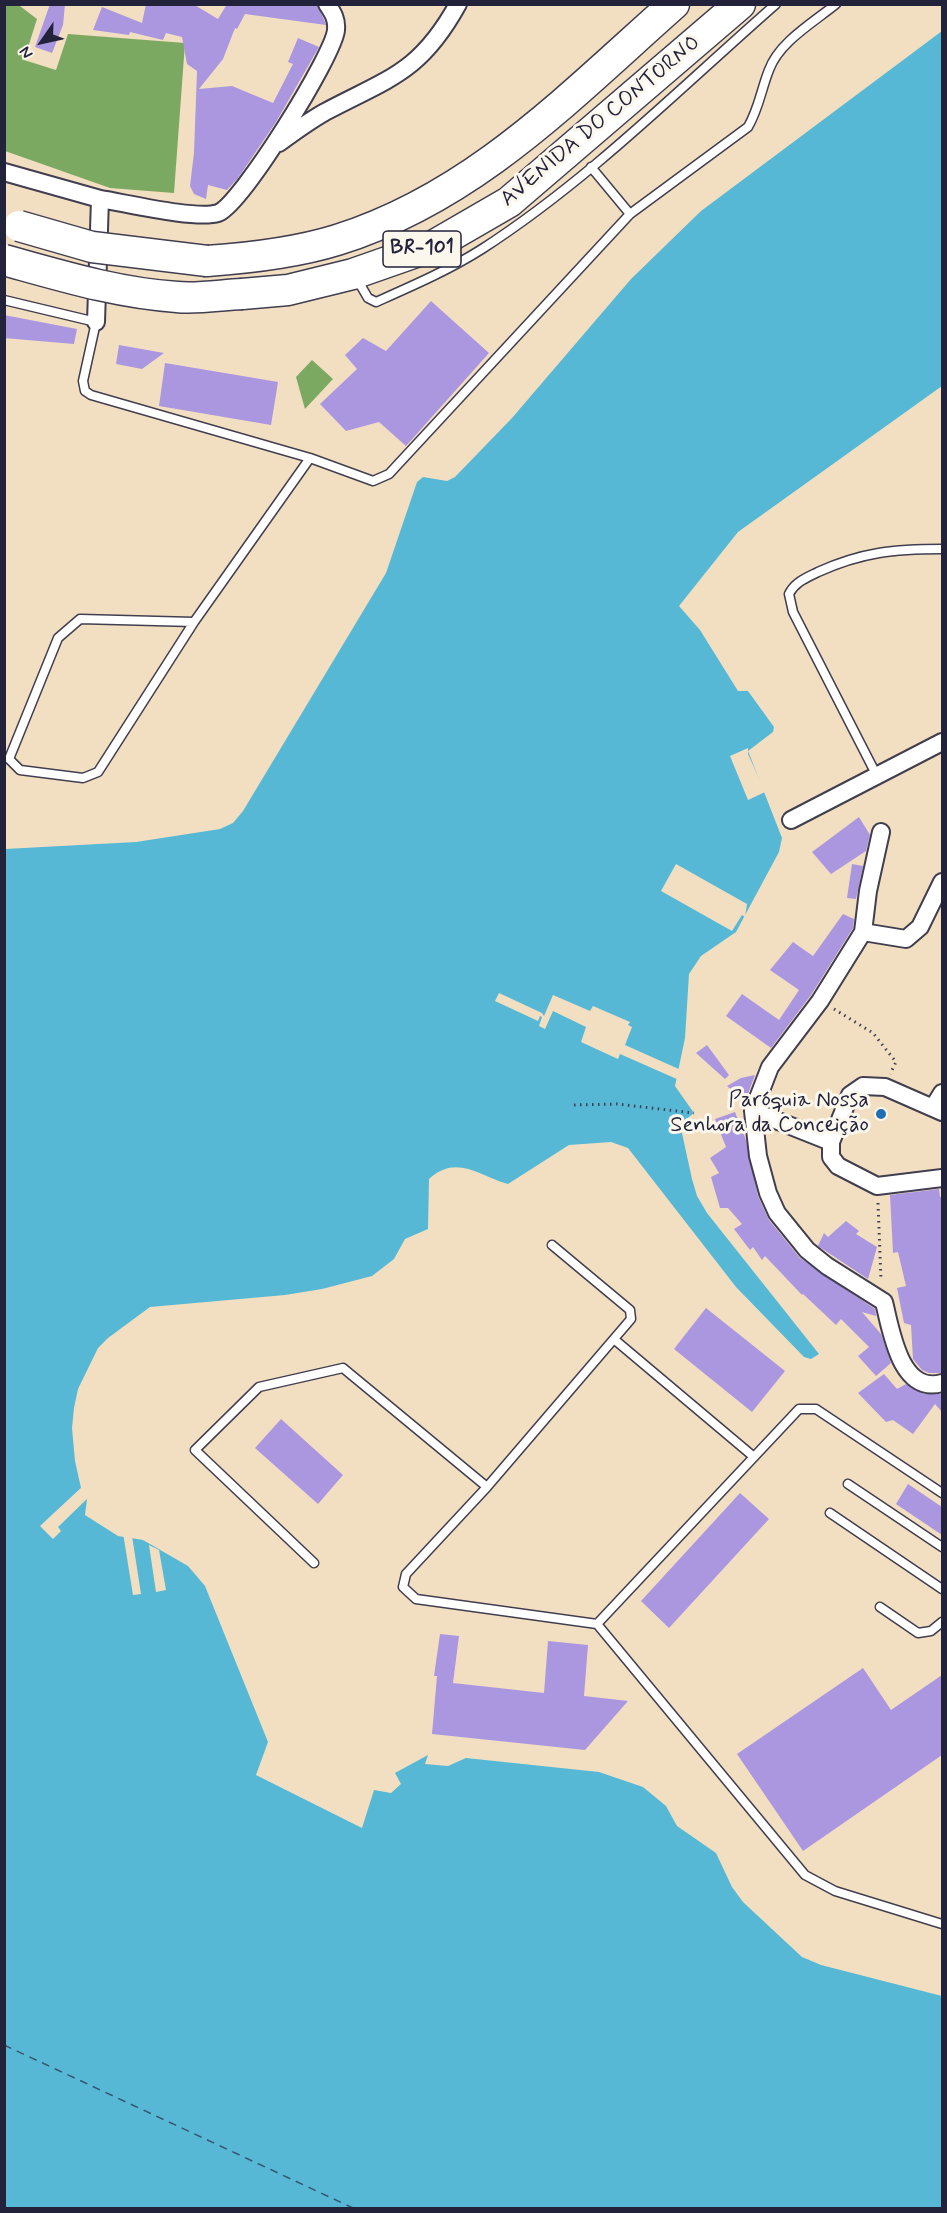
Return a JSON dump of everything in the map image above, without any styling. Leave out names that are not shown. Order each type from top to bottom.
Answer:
[{"type":"highway","name":"AVENIDA DO CONTORNO","points":[[12,224],[92,247],[207,261],[267,256],[336,240],[428,202],[489,164],[674,4]]},
{"type":"highway","name":"AVENIDA DO CONTORNO","points":[[4,260],[88,284],[131,292],[180,297],[288,290],[353,274],[432,246],[584,157],[740,4]]},
{"type":"street","points":[[4,172],[100,199],[205,214],[216,213],[232,202],[276,145],[329,50],[336,32],[336,18],[327,4]]},
{"type":"street","points":[[276,145],[325,112],[386,83],[416,62],[436,41],[459,4]]},
{"type":"street","points":[[96,322],[100,199]]},
{"type":"street","points":[[791,820],[942,742]]},
{"type":"street","points":[[881,832],[868,891],[863,932],[820,1001],[770,1067],[753,1112],[758,1156],[768,1193],[777,1213],[791,1233],[814,1256],[884,1302],[900,1358],[913,1375],[929,1384],[942,1383]]},
{"type":"street","points":[[863,932],[906,939],[920,927],[942,882]]},
{"type":"street","points":[[939,1104],[885,1087],[862,1086],[853,1091],[831,1142],[831,1156],[838,1166],[877,1185],[942,1178]]},
{"type":"street","points":[[753,1112],[831,1142]]},
{"type":"lane","points":[[630,214],[584,157],[776,4]]},
{"type":"lane","points":[[4,300],[96,322],[83,381],[85,391],[91,395],[310,458],[373,481],[389,474],[630,214],[748,127],[759,109],[769,68],[776,57],[784,47],[836,4]]},
{"type":"lane","points":[[195,622],[80,619],[72,623],[58,639],[9,759],[11,763],[20,770],[83,778],[98,772],[195,622],[310,458]]},
{"type":"lane","points":[[878,776],[793,612],[789,594],[799,581],[860,555],[896,549],[942,549]]},
{"type":"lane","points":[[552,1245],[630,1310],[631,1319],[487,1487],[406,1574],[402,1579],[406,1592],[416,1599],[597,1624],[805,1875],[835,1891],[942,1924]]},
{"type":"lane","points":[[615,1340],[754,1457]]},
{"type":"lane","points":[[314,1563],[195,1450],[259,1387],[343,1368],[487,1487]]},
{"type":"lane","points":[[597,1624],[800,1409],[809,1407],[816,1409],[942,1492]]},
{"type":"lane","points":[[848,1484],[942,1547]]},
{"type":"lane","points":[[830,1513],[942,1589]]},
{"type":"lane","points":[[880,1607],[918,1633],[931,1631],[942,1622]]},
{"type":"path","points":[[820,1001],[873,1033],[896,1062],[885,1087]]},
{"type":"path","points":[[574,1105],[617,1104],[694,1113]]},
{"type":"path","points":[[877,1185],[884,1302]]},
{"type":"green space","points":[[5,6],[20,6],[37,19],[24,60],[56,70],[68,34],[185,43],[174,193],[110,188],[5,151]]},
{"type":"green space","points":[[312,360],[333,379],[305,409],[296,377]]},
{"type":"water","points":[[942,31],[942,386],[738,532],[679,606],[700,630],[738,691],[748,691],[774,727],[773,732],[748,751],[782,838],[779,852],[736,932],[701,956],[689,974],[685,1038],[675,1086],[694,1113],[680,1124],[697,1196],[707,1213],[819,1354],[811,1359],[804,1357],[736,1287],[628,1148],[611,1142],[569,1145],[508,1184],[458,1167],[439,1172],[429,1179],[428,1229],[405,1239],[394,1259],[372,1276],[322,1289],[285,1295],[150,1307],[98,1348],[78,1389],[72,1428],[75,1461],[81,1488],[87,1499],[85,1515],[118,1536],[143,1540],[188,1566],[205,1586],[268,1742],[256,1775],[362,1828],[374,1790],[391,1793],[401,1784],[395,1773],[428,1755],[425,1764],[448,1766],[466,1758],[599,1772],[643,1787],[666,1806],[677,1826],[716,1853],[732,1887],[743,1902],[802,1957],[821,1965],[942,1996],[942,2208],[5,2208],[5,849],[136,842],[220,829],[233,823],[243,811],[386,573],[417,482],[423,477],[447,481],[455,477],[512,418],[631,279],[701,211]]},
{"type":"pier","points":[[748,748],[748,754],[765,792],[748,800],[730,756]]},
{"type":"pier","points":[[676,864],[747,904],[745,917],[742,915],[732,931],[661,891]]},
{"type":"pier","points":[[499,993],[544,1016],[553,995],[590,1011],[593,1006],[630,1022],[628,1025],[632,1027],[625,1045],[681,1070],[679,1080],[620,1054],[618,1059],[581,1042],[586,1027],[553,1011],[545,1029],[539,1026],[542,1017],[540,1016],[538,1021],[495,1001]]},
{"type":"pier","points":[[83,1486],[89,1497],[58,1527],[61,1531],[53,1539],[40,1526]]},
{"type":"pier","points":[[123,1533],[132,1536],[141,1594],[133,1595]]},
{"type":"pier","points":[[149,1545],[159,1550],[166,1590],[156,1592]]},
{"type":"building","points":[[50,4],[65,4],[63,25],[52,53],[35,47]]},
{"type":"building","points":[[146,4],[193,4],[218,19],[227,4],[317,4],[326,25],[245,14],[237,29],[235,28],[223,59],[199,89],[232,86],[273,103],[293,64],[288,62],[298,38],[319,47],[276,122],[238,178],[227,190],[208,185],[206,199],[194,194],[190,186],[194,153],[197,71],[187,64],[182,37],[166,33],[163,40],[130,32],[129,35],[93,30],[102,7],[142,23]]},
{"type":"building","points":[[431,301],[489,353],[406,446],[379,422],[346,431],[320,404],[357,369],[345,355],[363,338],[386,351]]},
{"type":"building","points":[[4,315],[77,329],[74,344],[4,338]]},
{"type":"building","points":[[119,345],[164,353],[142,369],[116,364]]},
{"type":"building","points":[[165,363],[278,382],[271,425],[159,406]]},
{"type":"building","points":[[859,817],[870,835],[866,851],[831,874],[812,852]]},
{"type":"building","points":[[852,864],[863,866],[856,899],[847,898]]},
{"type":"building","points":[[843,914],[854,919],[853,928],[811,995],[771,1048],[726,1016],[742,994],[779,1020],[799,990],[770,970],[793,942],[813,956]]},
{"type":"building","points":[[707,1045],[729,1075],[725,1079],[696,1053]]},
{"type":"building","points":[[755,1075],[745,1102],[727,1086],[741,1078]]},
{"type":"building","points":[[735,1112],[746,1140],[758,1196],[769,1220],[800,1258],[875,1309],[876,1316],[862,1312],[881,1334],[891,1363],[876,1376],[858,1356],[869,1347],[841,1319],[836,1325],[802,1295],[765,1256],[762,1260],[753,1247],[750,1250],[734,1229],[742,1224],[728,1208],[720,1208],[711,1177],[719,1173],[710,1158],[726,1147],[715,1119]]},
{"type":"building","points":[[939,1189],[940,1197],[942,1197],[942,1373],[929,1373],[922,1370],[913,1359],[911,1325],[904,1323],[897,1288],[906,1286],[898,1252],[893,1253],[890,1195]]},
{"type":"building","points":[[846,1221],[859,1231],[856,1234],[877,1247],[868,1279],[818,1246],[824,1233],[828,1237]]},
{"type":"building","points":[[706,1308],[785,1371],[752,1412],[674,1349]]},
{"type":"building","points":[[884,1374],[897,1389],[906,1384],[924,1394],[942,1394],[942,1412],[935,1404],[913,1434],[893,1420],[886,1422],[858,1393]]},
{"type":"building","points":[[281,1419],[343,1475],[318,1504],[255,1448]]},
{"type":"building","points":[[908,1484],[942,1507],[942,1535],[896,1504]]},
{"type":"building","points":[[740,1493],[769,1519],[669,1628],[641,1601]]},
{"type":"building","points":[[440,1634],[459,1636],[453,1683],[544,1693],[548,1641],[588,1645],[584,1696],[628,1701],[585,1750],[432,1734],[437,1676],[434,1676]]},
{"type":"building","points":[[863,1668],[891,1710],[942,1675],[942,1755],[803,1851],[737,1754]]},
{"type":"ferry route","points":[[4,2045],[353,2208]]},
{"type":"place","name":"Paróquia Nossa Senhora da Conceição","points":[[881,1114]]}]
